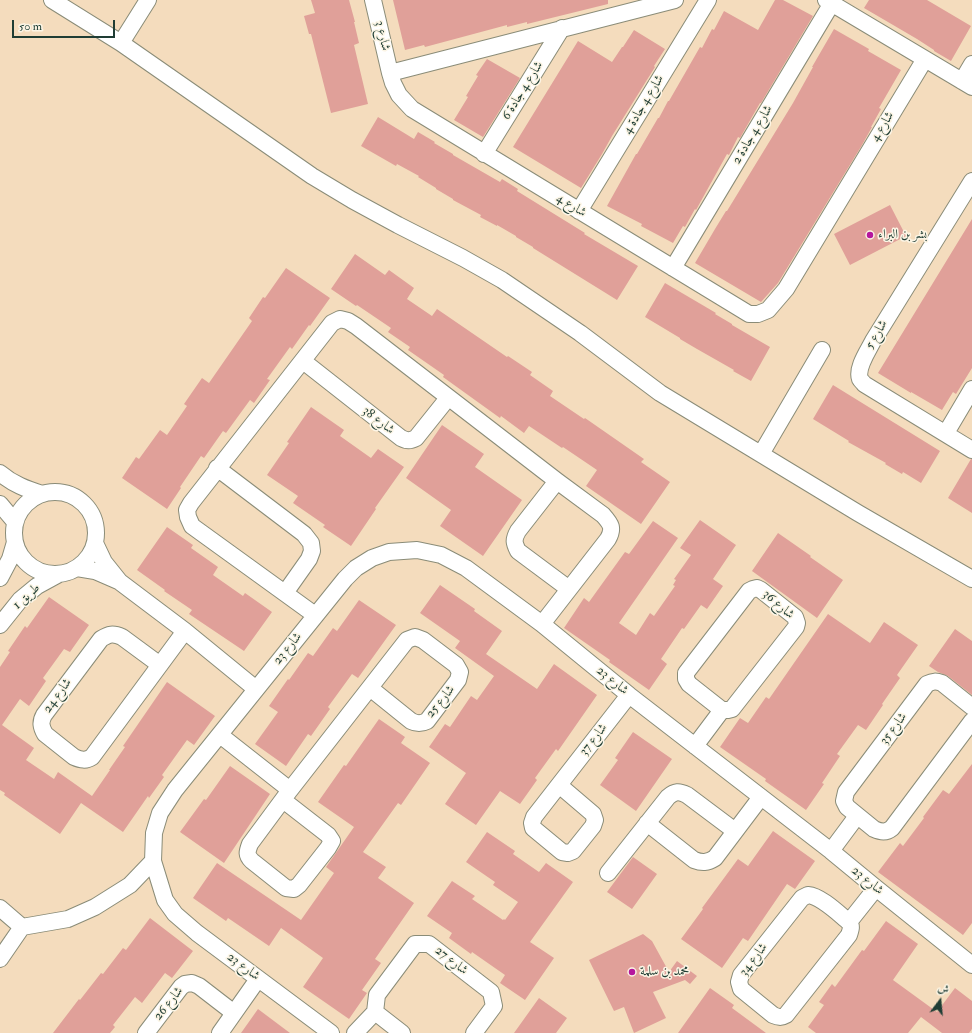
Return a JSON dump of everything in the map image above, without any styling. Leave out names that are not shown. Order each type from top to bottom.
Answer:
[{"type":"street","points":[[52,0],[121,42],[312,176],[352,200],[502,280],[580,333],[660,393],[972,580]]},
{"type":"street","points":[[121,42],[148,0]]},
{"type":"street","name":"شارع 3","points":[[374,0],[390,73]]},
{"type":"street","points":[[390,73],[675,0]]},
{"type":"street","name":"شارع 4 جادة 4","points":[[579,211],[708,0]]},
{"type":"street","points":[[829,2],[967,84],[972,64]]},
{"type":"street","name":"شارع 4 جادة 2","points":[[673,268],[829,2]]},
{"type":"street","name":"شارع 4 جادة 6","points":[[484,154],[562,28]]},
{"type":"street","name":"شارع 4","points":[[390,73],[399,95],[412,109],[749,314],[758,314],[768,310],[786,289],[925,58]]},
{"type":"street","name":"شارع 5","points":[[972,180],[873,341],[861,364],[859,372],[860,379],[864,384],[972,450]]},
{"type":"street","points":[[315,615],[192,526],[187,510],[190,503],[217,468],[332,323],[340,319],[348,321],[356,326],[609,521],[612,533],[542,624]]},
{"type":"street","points":[[761,454],[822,350]]},
{"type":"street","name":"شارع 38","points":[[303,361],[406,441],[411,441],[416,438],[448,398]]},
{"type":"street","points":[[946,433],[972,390]]},
{"type":"street","points":[[217,468],[304,534],[311,542],[312,551],[309,559],[286,593]]},
{"type":"street","points":[[0,473],[8,480],[28,490],[42,494]]},
{"type":"street","points":[[557,481],[518,531],[514,543],[518,551],[569,589]]},
{"type":"street","points":[[0,578],[10,559],[14,542],[15,522],[21,510],[30,500],[42,494],[54,492],[67,493],[78,499],[88,507],[94,518],[97,530],[96,543],[92,553],[86,561],[77,568],[59,574],[47,574],[36,570],[26,562],[19,553],[14,542]]},
{"type":"street","points":[[0,504],[15,522]]},
{"type":"street","points":[[96,543],[104,562],[120,582],[185,631],[256,689]]},
{"type":"street","name":"شارع 23","points":[[331,1033],[197,933],[175,914],[165,900],[153,861],[154,833],[160,813],[175,790],[345,579],[356,568],[372,558],[389,552],[417,550],[441,555],[466,568],[542,624],[876,888],[970,959]]},
{"type":"street","points":[[77,568],[95,572],[120,582]]},
{"type":"street","name":"طريق 1","points":[[0,625],[20,600],[37,586],[59,574]]},
{"type":"street","name":"شارع 36","points":[[757,588],[795,617],[797,623],[796,627],[732,708],[722,710],[689,684],[686,679],[686,672],[749,592],[757,588]]},
{"type":"street","name":"شارع 24","points":[[160,665],[122,637],[116,634],[106,635],[101,638],[44,715],[41,723],[42,729],[45,734],[74,757],[85,760],[92,757],[160,665],[185,631]]},
{"type":"street","name":"شارع 25","points":[[220,735],[287,795],[328,835],[332,841],[299,885],[294,889],[286,888],[248,858],[247,853],[250,844],[287,795],[407,640],[415,637],[423,640],[456,665],[460,672],[458,680],[427,720],[424,723],[419,724],[411,721],[370,688]]},
{"type":"street","name":"شارع 35","points":[[972,707],[942,683],[936,681],[927,684],[846,792],[844,801],[846,807],[874,829],[888,831],[892,828],[972,722]]},
{"type":"street","name":"شارع 37","points":[[558,785],[629,694]]},
{"type":"street","name":"شارع 36","points":[[695,746],[722,710]]},
{"type":"street","points":[[608,873],[668,797],[675,792],[680,792],[687,795],[735,831]]},
{"type":"street","points":[[647,823],[694,860],[701,862],[710,861],[714,858],[761,797]]},
{"type":"street","points":[[831,851],[857,816]]},
{"type":"street","points":[[0,959],[22,927],[68,919],[96,907],[130,884],[153,861]]},
{"type":"street","name":"شارع 34","points":[[849,922],[876,888]]},
{"type":"street","name":"شارع 34","points":[[812,895],[819,899],[849,922],[852,927],[849,935],[786,1015],[780,1017],[773,1015],[741,989],[739,982],[741,975],[804,896],[812,895]]},
{"type":"street","points":[[0,908],[22,927]]},
{"type":"street","name":"شارع 27","points":[[375,1012],[377,995],[415,944],[429,944],[491,992],[494,1006],[474,1033]]},
{"type":"street","points":[[220,1033],[258,979]]},
{"type":"street","name":"شارع 26","points":[[146,1033],[181,987],[185,984],[192,983],[199,986],[234,1013]]},
{"type":"street","points":[[355,1033],[375,1012],[402,1033]]},
{"type":"building","points":[[311,0],[349,0],[359,43],[354,45],[368,104],[331,113],[311,34],[309,34],[304,16],[315,13]]},
{"type":"building","points":[[393,0],[608,0],[608,4],[527,24],[527,22],[507,27],[507,25],[425,47],[424,45],[405,50]]},
{"type":"building","points":[[775,0],[783,0],[813,16],[740,138],[738,137],[729,155],[727,154],[696,210],[695,209],[685,227],[683,226],[673,243],[641,226],[642,224],[607,206],[636,154],[659,118],[700,47],[702,48],[712,29],[714,30],[724,11],[758,30]]},
{"type":"building","points":[[869,0],[927,0],[971,26],[951,61],[864,8]]},
{"type":"building","points":[[834,29],[869,49],[868,51],[901,70],[879,108],[881,109],[862,145],[778,283],[761,302],[695,263],[793,103]]},
{"type":"building","points":[[634,30],[665,49],[581,188],[513,147],[578,41],[612,62]]},
{"type":"building","points":[[487,59],[520,78],[483,137],[454,120],[468,97],[466,96],[478,76],[476,75]]},
{"type":"building","points":[[378,117],[414,139],[418,132],[453,155],[500,182],[502,179],[518,189],[517,191],[585,233],[584,234],[638,266],[617,300],[516,236],[480,217],[481,215],[453,200],[418,177],[419,176],[397,164],[396,166],[361,146]]},
{"type":"building","name":"بشر بن البراء","points":[[890,205],[906,236],[850,265],[834,234]]},
{"type":"building","points":[[972,219],[972,368],[956,394],[953,392],[942,410],[878,373]]},
{"type":"building","points":[[355,254],[385,275],[389,270],[414,288],[407,299],[432,316],[437,309],[507,357],[508,356],[532,372],[530,375],[553,391],[550,396],[584,419],[585,418],[644,459],[641,462],[670,482],[641,524],[586,486],[597,470],[529,426],[524,433],[501,416],[500,418],[443,377],[444,375],[408,350],[410,347],[388,332],[391,328],[331,289]]},
{"type":"building","points":[[286,268],[330,298],[292,349],[290,347],[267,379],[270,380],[254,403],[250,400],[226,433],[223,431],[204,458],[201,456],[167,509],[122,478],[136,457],[139,459],[160,430],[167,435],[187,406],[184,404],[202,378],[209,383],[252,321],[249,318],[263,297],[265,298]]},
{"type":"building","points":[[665,283],[770,347],[751,381],[645,317]]},
{"type":"building","points":[[833,385],[940,451],[921,483],[903,472],[902,474],[885,464],[886,463],[848,442],[849,441],[813,419]]},
{"type":"building","points":[[311,407],[344,430],[340,436],[371,458],[378,449],[404,467],[375,508],[376,509],[351,546],[323,527],[325,525],[293,503],[298,496],[267,475]]},
{"type":"building","points":[[442,425],[484,454],[475,467],[522,500],[483,556],[440,526],[451,510],[406,478]]},
{"type":"building","points":[[972,459],[972,513],[948,498]]},
{"type":"building","points":[[700,520],[736,545],[713,579],[723,586],[707,609],[701,605],[684,629],[682,628],[661,659],[667,664],[649,690],[609,662],[610,660],[564,628],[584,598],[589,602],[625,552],[629,554],[653,521],[678,538],[619,623],[636,635],[650,613],[654,616],[675,586],[673,585],[676,580],[674,579],[691,555],[680,548]]},
{"type":"building","points":[[167,527],[193,545],[191,548],[218,567],[213,575],[243,596],[245,593],[272,612],[244,651],[189,614],[192,610],[137,570]]},
{"type":"building","points":[[778,533],[843,580],[817,618],[752,571]]},
{"type":"building","points":[[440,585],[475,609],[474,611],[502,631],[486,654],[537,689],[554,664],[597,695],[558,751],[556,749],[535,778],[537,780],[520,804],[500,791],[476,825],[445,804],[466,773],[429,747],[445,724],[450,727],[471,696],[477,700],[494,676],[455,648],[460,641],[420,613]]},
{"type":"building","points":[[49,597],[89,625],[70,652],[64,649],[43,678],[46,681],[29,706],[20,699],[2,725],[34,748],[26,760],[54,779],[58,772],[92,796],[125,747],[123,746],[167,682],[215,716],[194,745],[187,740],[162,775],[164,777],[149,798],[148,796],[123,832],[81,803],[60,834],[4,795],[5,793],[0,790],[0,667],[10,652],[8,651],[25,626],[27,628]]},
{"type":"building","points":[[359,600],[396,625],[358,678],[352,674],[328,707],[330,709],[311,736],[308,734],[286,766],[255,744],[278,712],[269,706],[308,653],[313,656],[333,628],[337,631]]},
{"type":"building","points":[[828,614],[870,643],[884,622],[918,645],[897,675],[900,678],[866,730],[858,725],[837,754],[840,756],[822,783],[824,784],[806,810],[765,781],[766,779],[720,747],[740,718],[748,723],[766,697],[769,699]]},
{"type":"building","points":[[955,629],[972,641],[972,695],[948,676],[929,666]]},
{"type":"building","points":[[379,719],[405,737],[401,743],[430,763],[401,805],[398,803],[363,852],[386,867],[378,878],[414,903],[375,959],[381,963],[362,990],[367,993],[349,1019],[303,987],[323,958],[281,928],[269,946],[228,918],[226,921],[193,898],[217,863],[301,920],[334,873],[326,867],[354,827],[318,802],[344,765],[346,766]]},
{"type":"building","points":[[633,732],[672,759],[636,811],[600,785],[618,760],[615,758]]},
{"type":"building","points":[[972,764],[972,923],[963,935],[878,872],[900,843],[903,846],[943,790],[949,794]]},
{"type":"building","points":[[230,766],[270,794],[224,863],[180,832],[204,799],[206,800]]},
{"type":"building","points":[[773,831],[815,861],[795,889],[787,884],[748,941],[743,938],[722,968],[681,939],[738,859],[748,866]]},
{"type":"building","points":[[487,832],[515,851],[513,854],[539,872],[546,863],[573,882],[530,942],[554,958],[525,1000],[500,983],[505,975],[472,952],[471,954],[449,938],[452,933],[427,916],[452,881],[475,896],[472,899],[503,920],[505,920],[518,902],[493,885],[495,882],[466,862]]},
{"type":"building","points":[[633,857],[657,874],[632,909],[607,892]]},
{"type":"building","points":[[150,918],[193,951],[172,978],[165,973],[142,1003],[135,997],[113,1025],[115,1027],[110,1033],[53,1033],[101,973],[103,974],[123,948],[126,950]]},
{"type":"building","points":[[886,921],[918,944],[893,980],[937,1012],[955,988],[972,1001],[972,1029],[969,1033],[942,1033],[921,1017],[908,1033],[816,1033],[808,1027],[824,1005],[819,1002],[832,984],[835,987],[862,950],[864,951]]},
{"type":"building","name":"محمد بن سلمة","points":[[643,934],[652,941],[669,972],[677,961],[697,976],[690,984],[685,980],[653,992],[666,1018],[634,1033],[624,1007],[614,1011],[589,960]]},
{"type":"building","points":[[710,988],[734,1005],[732,1008],[766,1033],[678,1033]]},
{"type":"building","points":[[539,998],[567,1018],[556,1033],[514,1033]]},
{"type":"building","points":[[258,1009],[290,1033],[241,1033]]},
{"type":"place","name":"بشر بن البراء","points":[[870,235]]},
{"type":"place","name":"محمد بن سلمة","points":[[632,972]]}]
